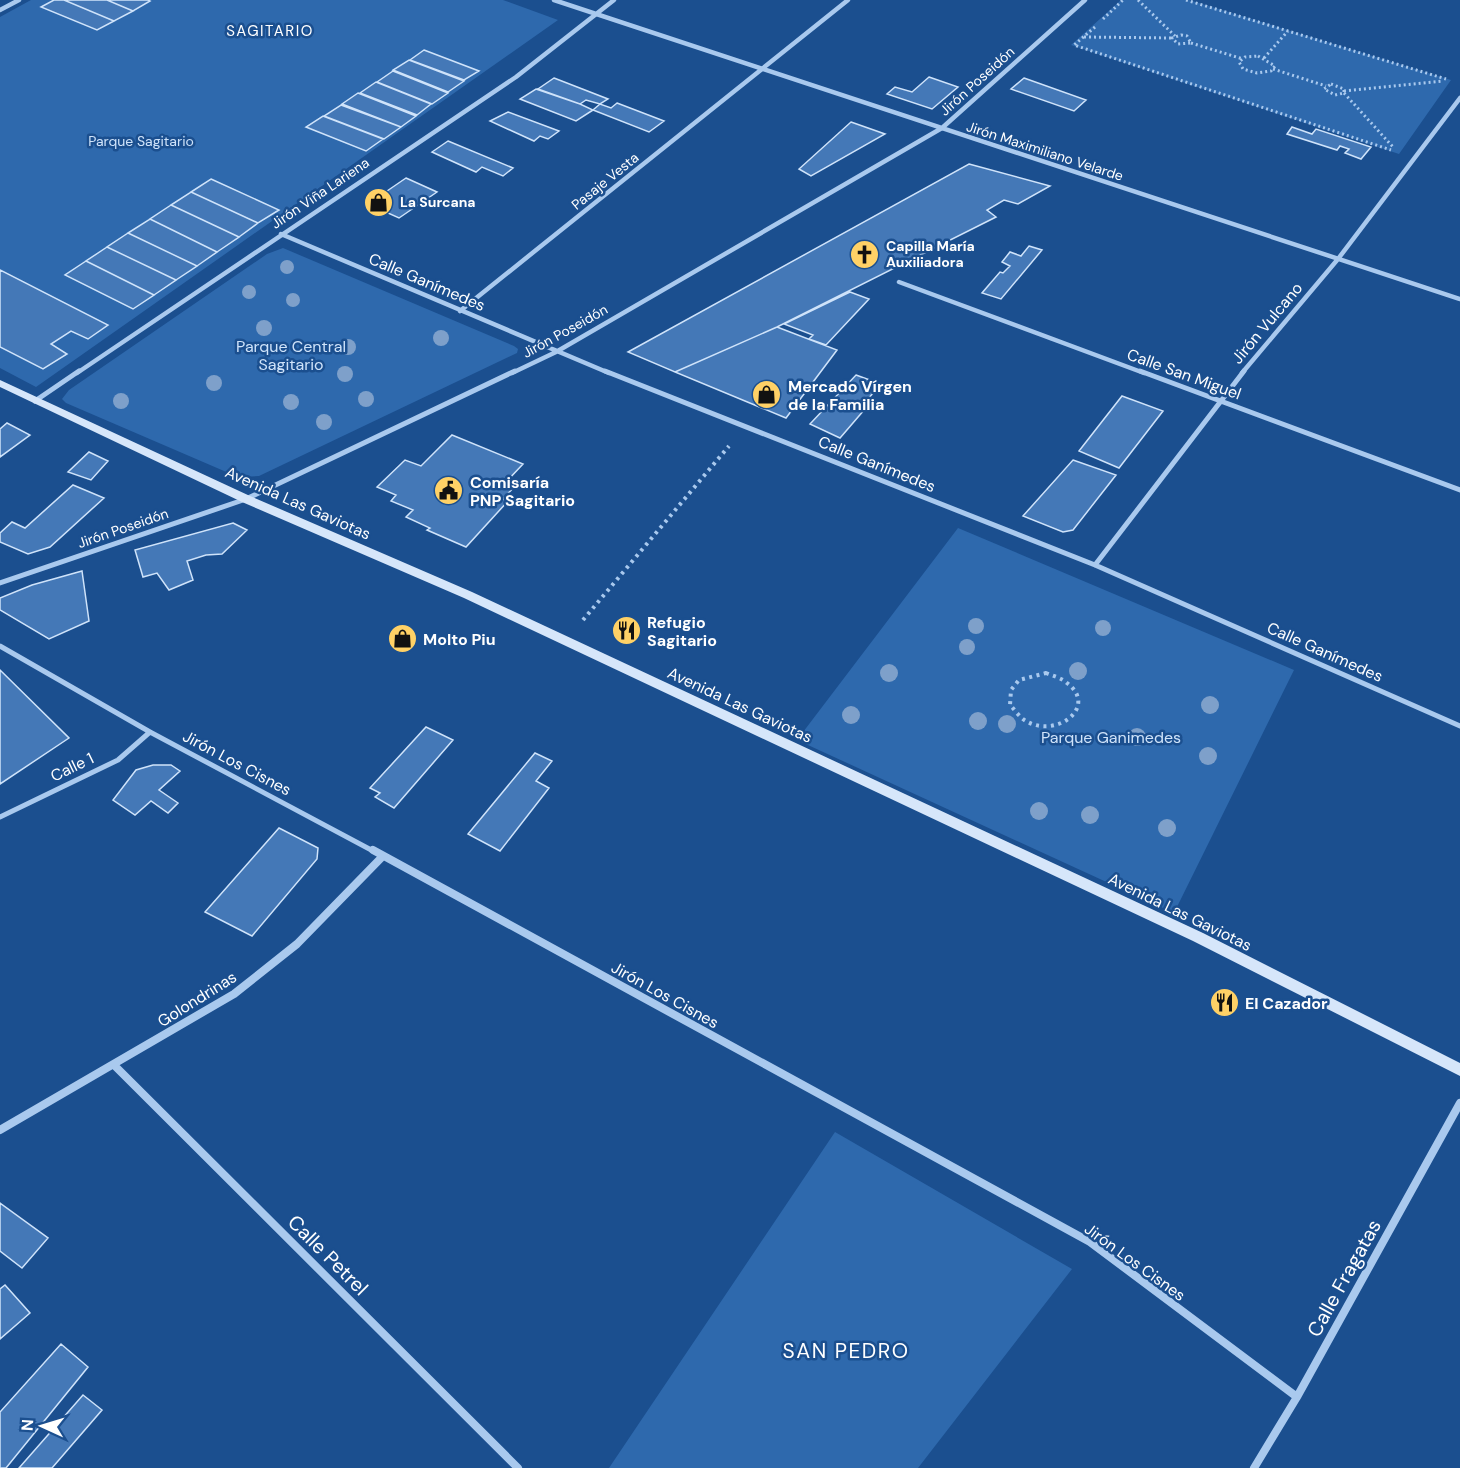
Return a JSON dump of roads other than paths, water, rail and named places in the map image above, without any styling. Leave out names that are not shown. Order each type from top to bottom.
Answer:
[{"type":"street","points":[[0,10],[19,0]]},
{"type":"street","name":"Jirón Maximiliano Velarde","points":[[554,0],[1460,299]]},
{"type":"street","name":"Jirón Viña Lariena","points":[[35,401],[516,77],[614,0]]},
{"type":"street","name":"Pasaje Vesta","points":[[460,311],[848,0]]},
{"type":"street","name":"Jirón Poseidón","points":[[0,583],[246,499],[556,352],[942,128],[1085,0]]},
{"type":"street","name":"Jirón Vulcano","points":[[1095,565],[1218,402],[1338,259],[1460,98]]},
{"type":"street","name":"Calle Ganímedes","points":[[281,234],[556,352],[1095,565],[1460,726]]},
{"type":"street","name":"Calle San Miguel","points":[[898,282],[1460,490]]},
{"type":"street","name":"Avenida Las Gaviotas","points":[[0,383],[246,499],[468,595],[1198,938],[1460,1070]]},
{"type":"street","name":"Jirón Los Cisnes","points":[[0,646],[150,732],[383,856],[1090,1242],[1297,1397]]},
{"type":"street","name":"Calle 1","points":[[0,817],[118,760],[150,732]]},
{"type":"street","name":"Golondrinas","points":[[0,1130],[115,1066],[234,994],[297,944],[383,856]]},
{"type":"street","name":"Calle Petrel","points":[[115,1066],[518,1468]]},
{"type":"street","name":"Calle Fragatas","points":[[1254,1468],[1297,1397],[1460,1103]]},
{"type":"place","name":"La Surcana","points":[[379,202]]},
{"type":"place","name":"Capilla María Auxiliadora","points":[[865,254]]},
{"type":"place","name":"Mercado Vírgen de la Familia","points":[[767,395]]},
{"type":"place","name":"Comisaría PNP Sagitario","points":[[449,491]]},
{"type":"place","name":"Refugio Sagitario","points":[[626,631]]},
{"type":"place","name":"Molto Piu","points":[[402,639]]},
{"type":"place","name":"El Cazador","points":[[1224,1003]]},
{"type":"district","name":"SAGITARIO","points":[[270,31]]},
{"type":"district","name":"SAN PEDRO","points":[[846,1351]]},
{"type":"park label","name":"Parque Sagitario","points":[[141,141]]},
{"type":"park label","name":"Parque Central Sagitario","points":[[291,355]]},
{"type":"park label","name":"Parque Ganimedes","points":[[1111,737]]}]
